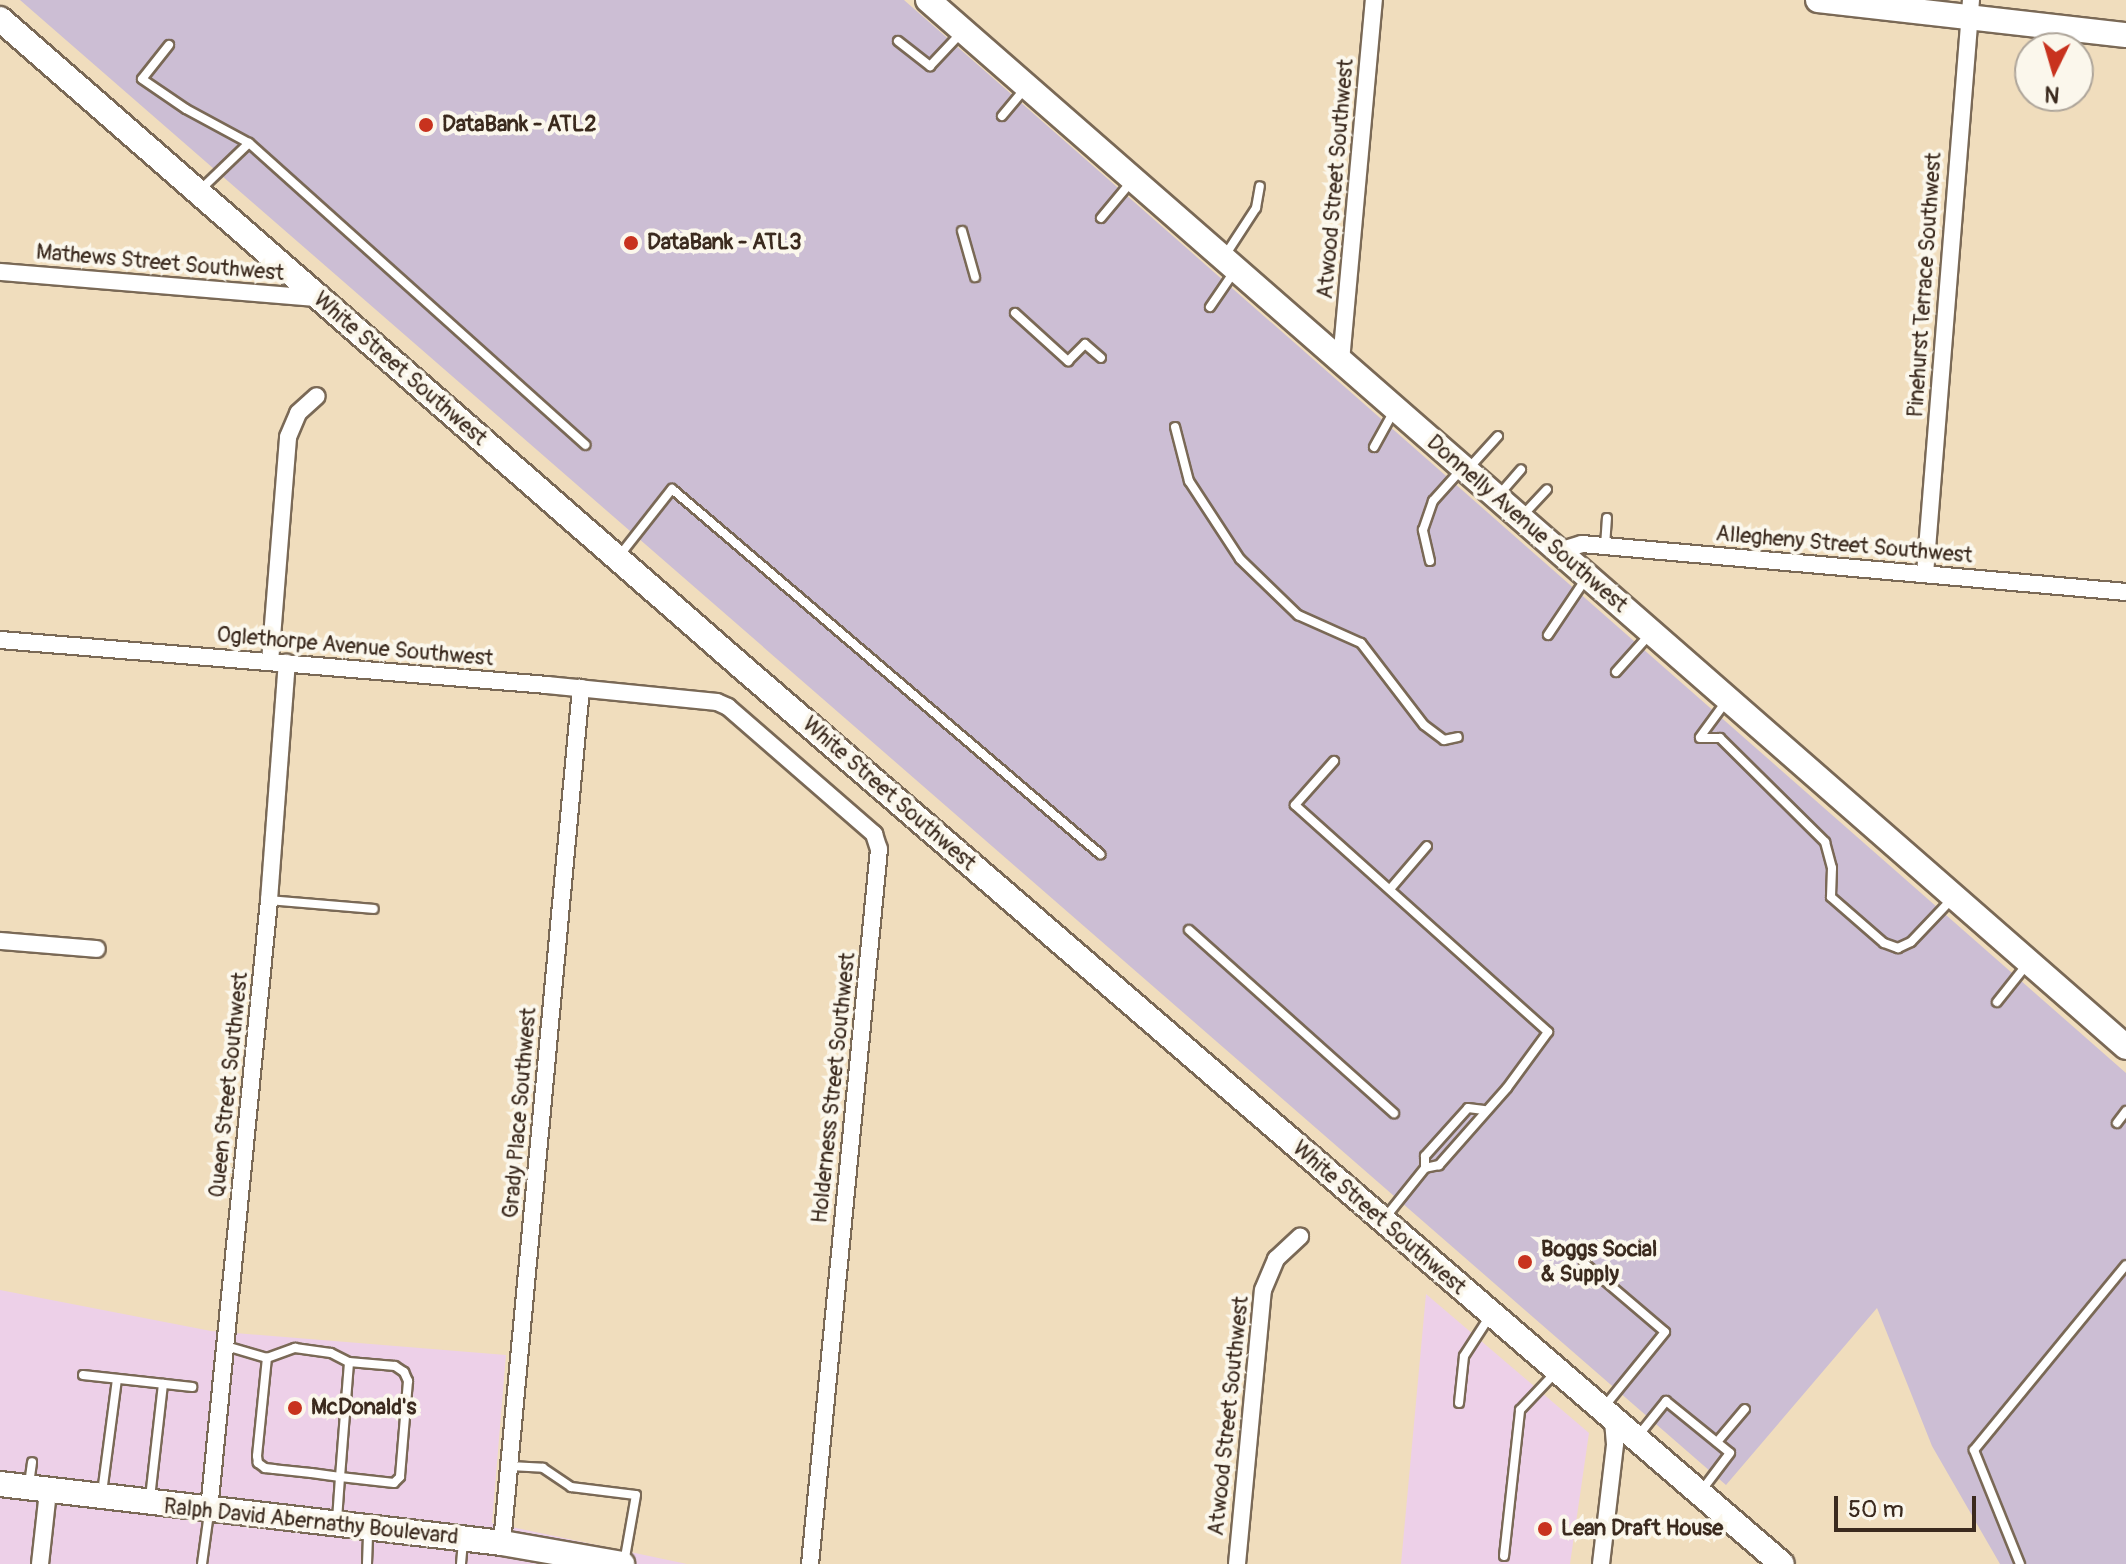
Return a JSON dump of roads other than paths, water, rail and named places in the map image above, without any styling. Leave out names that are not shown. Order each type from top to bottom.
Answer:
[{"type":"street","name":"Donnelly Avenue Southwest","points":[[928,0],[2126,1047]]},
{"type":"street","name":"Atwood Street Southwest","points":[[1341,361],[1374,0]]},
{"type":"street","points":[[1818,0],[1971,9],[2126,35]]},
{"type":"street","name":"Pinehurst Terrace Southwest","points":[[1925,574],[1971,9]]},
{"type":"street","name":"White Street Southwest","points":[[0,19],[617,559],[1782,1564]]},
{"type":"street","name":"Mathews Street Southwest","points":[[0,272],[317,298]]},
{"type":"street","name":"Queen Street Southwest","points":[[209,1510],[269,900],[288,437],[298,413],[317,396]]},
{"type":"street","name":"Allegheny Street Southwest","points":[[1559,551],[1582,544],[2126,592]]},
{"type":"street","name":"Oglethorpe Avenue Southwest","points":[[0,640],[706,701]]},
{"type":"street","name":"Grady Place Southwest","points":[[502,1543],[581,688]]},
{"type":"street","name":"Holderness Street Southwest","points":[[706,701],[728,707],[878,841],[810,1564]]},
{"type":"street","points":[[0,941],[97,949]]},
{"type":"street","name":"Atwood Street Southwest","points":[[1237,1564],[1263,1290],[1276,1259],[1300,1237]]},
{"type":"street","points":[[1601,1564],[1615,1444],[1607,1416]]},
{"type":"street","name":"Ralph David Abernathy Boulevard","points":[[0,1484],[502,1543],[623,1564]]},
{"type":"street","points":[[38,1490],[40,1564]]},
{"type":"lane","points":[[898,41],[930,66],[963,31]]},
{"type":"lane","points":[[169,45],[142,79],[199,117],[249,143],[585,445]]},
{"type":"lane","points":[[1002,116],[1027,86]]},
{"type":"lane","points":[[198,193],[249,143]]},
{"type":"lane","points":[[1101,218],[1133,179]]},
{"type":"lane","points":[[1210,307],[1256,208],[1260,186]]},
{"type":"lane","points":[[962,231],[975,277]]},
{"type":"lane","points":[[1015,313],[1068,361],[1085,344],[1101,358]]},
{"type":"lane","points":[[1374,447],[1396,409]]},
{"type":"lane","points":[[1175,427],[1189,481],[1240,559],[1298,615],[1361,643],[1424,725],[1444,740],[1458,737]]},
{"type":"lane","points":[[1430,561],[1423,530],[1433,501],[1498,436]]},
{"type":"lane","points":[[1497,497],[1521,470]]},
{"type":"lane","points":[[617,559],[672,489],[1100,854]]},
{"type":"lane","points":[[1521,518],[1547,489]]},
{"type":"lane","points":[[1605,547],[1607,518]]},
{"type":"lane","points":[[1548,635],[1587,576]]},
{"type":"lane","points":[[1616,672],[1651,632]]},
{"type":"lane","points":[[1728,699],[1700,738],[1720,738],[1825,842],[1832,868],[1831,897],[1884,943],[1898,948],[1911,942],[1954,897]]},
{"type":"lane","points":[[1334,761],[1295,805],[1548,1032],[1507,1088],[1484,1110],[1439,1165],[1425,1168]]},
{"type":"lane","points":[[1391,888],[1427,846]]},
{"type":"lane","points":[[269,900],[374,909]]},
{"type":"lane","points":[[1189,930],[1394,1113]]},
{"type":"lane","points":[[1997,1002],[2028,962]]},
{"type":"lane","points":[[1383,1222],[1425,1168],[1425,1156],[1468,1108],[1484,1110]]},
{"type":"lane","points":[[2117,1123],[2126,1111]]},
{"type":"lane","points":[[1584,1263],[1665,1332],[1607,1416]]},
{"type":"lane","points":[[2020,1564],[1974,1450],[2126,1265]]},
{"type":"lane","points":[[1459,1403],[1464,1356],[1491,1315]]},
{"type":"lane","points":[[225,1346],[267,1358],[295,1348],[331,1353],[349,1362],[395,1366],[404,1372],[408,1381],[400,1477],[394,1483],[265,1468],[258,1463],[267,1358]]},
{"type":"lane","points":[[336,1525],[349,1362]]},
{"type":"lane","points":[[1504,1556],[1520,1410],[1557,1372]]},
{"type":"lane","points":[[83,1375],[192,1387]]},
{"type":"lane","points":[[101,1498],[117,1379]]},
{"type":"lane","points":[[150,1503],[163,1384]]},
{"type":"lane","points":[[1637,1436],[1666,1401],[1730,1453],[1701,1491]]},
{"type":"lane","points":[[1717,1442],[1745,1409]]},
{"type":"lane","points":[[32,1462],[38,1490]]},
{"type":"lane","points":[[509,1466],[543,1468],[571,1487],[636,1495],[623,1564]]},
{"type":"lane","points":[[202,1564],[209,1510]]},
{"type":"lane","points":[[367,1564],[368,1528]]},
{"type":"lane","points":[[461,1564],[463,1539]]},
{"type":"place","name":"DataBank - ATL2","points":[[426,125]]},
{"type":"place","name":"DataBank - ATL3","points":[[631,243]]},
{"type":"place","name":"Boggs Social & Supply","points":[[1525,1262]]},
{"type":"place","name":"McDonald's","points":[[295,1408]]},
{"type":"place","name":"Lean Draft House","points":[[1545,1529]]}]
